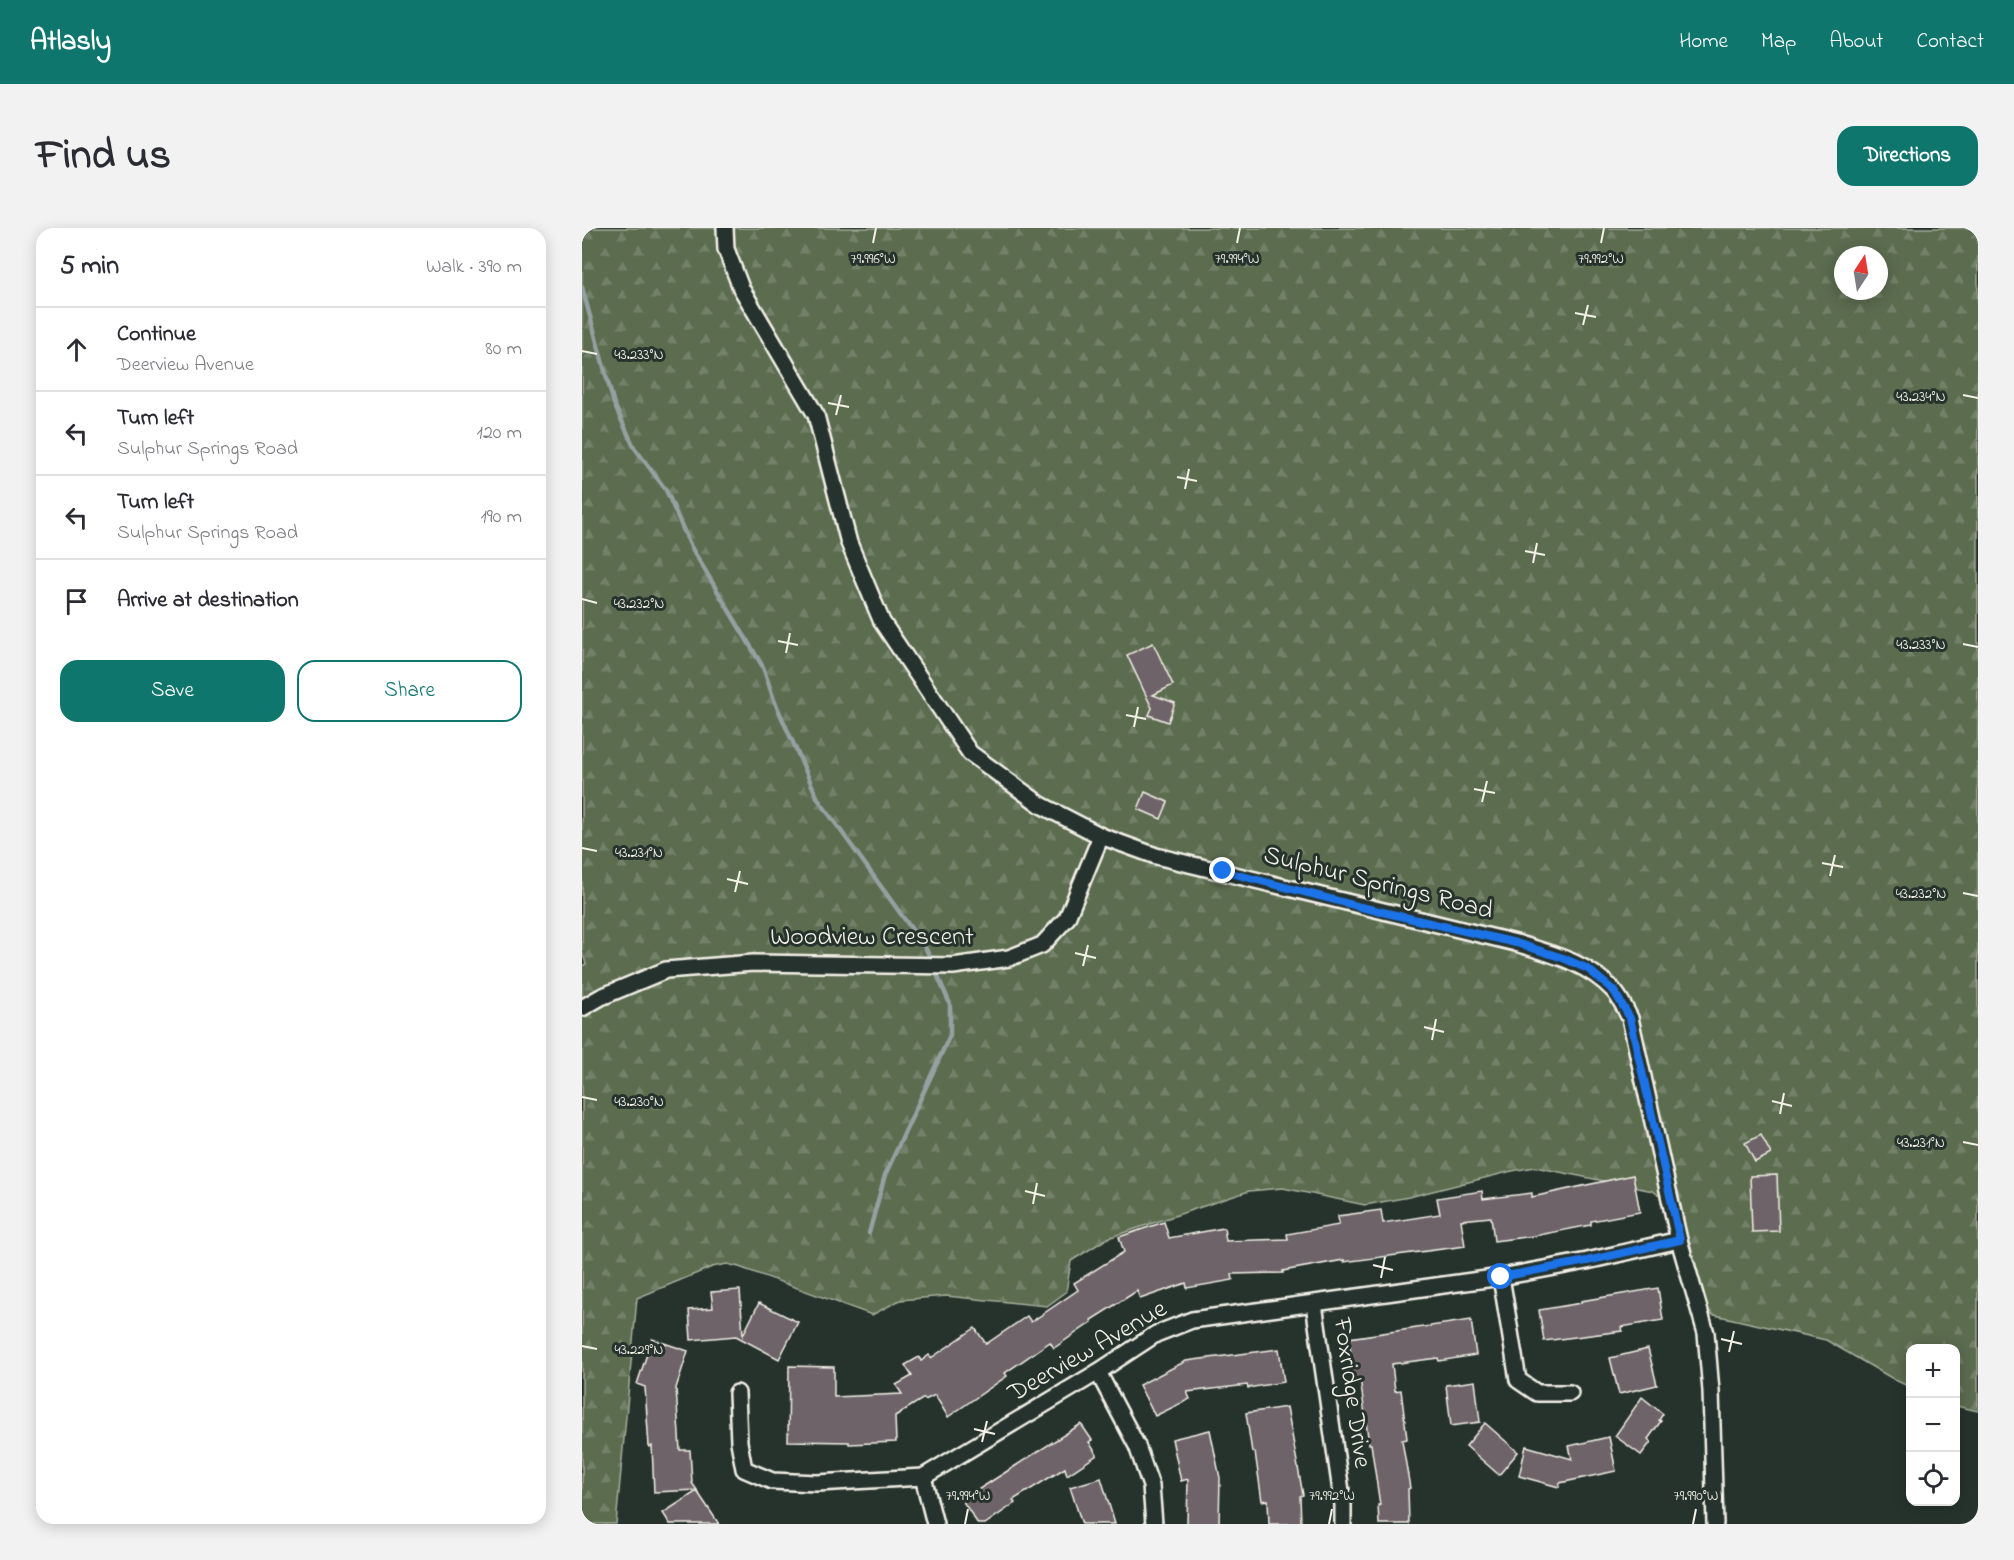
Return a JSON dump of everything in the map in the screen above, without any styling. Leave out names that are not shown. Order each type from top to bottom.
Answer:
[{"type":"street","name":"Sulphur Springs Road","points":[[725,228],[726,249],[741,288],[816,415],[849,543],[882,622],[970,753],[1041,805],[1101,836],[1156,856],[1516,943],[1563,958],[1588,969],[1614,991],[1630,1018],[1680,1240],[1706,1333],[1711,1391],[1715,1524]]},
{"type":"street","name":"Woodview Crescent","points":[[582,1008],[601,997],[666,970],[753,963],[953,966],[1009,958],[1042,945],[1067,918],[1101,836]]},
{"type":"street","name":"Deerview Avenue","points":[[923,1477],[1098,1372],[1156,1334],[1192,1320],[1501,1277],[1680,1240]]},
{"type":"street","points":[[1501,1277],[1518,1380],[1538,1393],[1570,1393]]},
{"type":"street","name":"Foxridge Drive","points":[[1314,1304],[1343,1505],[1343,1524]]},
{"type":"street","points":[[1098,1372],[1137,1446],[1151,1486],[1154,1524]]},
{"type":"street","points":[[737,1393],[739,1442],[744,1469],[772,1481],[817,1483],[923,1477],[935,1524]]},
{"type":"green space","points":[[582,228],[1978,228],[1978,1411],[1960,1407],[1960,1344],[1906,1344],[1906,1385],[1826,1340],[1706,1313],[1680,1211],[1653,1191],[1535,1167],[1365,1205],[1283,1188],[1249,1191],[1108,1238],[1071,1261],[1066,1292],[1047,1306],[946,1296],[900,1300],[872,1315],[739,1267],[727,1264],[712,1267],[637,1298],[616,1524],[582,1524],[582,966],[586,964],[582,952]]},
{"type":"building","points":[[1153,643],[1173,685],[1153,695],[1175,703],[1168,722],[1149,715],[1152,708],[1127,655]]},
{"type":"building","points":[[1145,792],[1168,802],[1161,819],[1138,809]]},
{"type":"building","points":[[1761,1135],[1771,1154],[1755,1162],[1745,1143]]},
{"type":"building","points":[[1633,1175],[1640,1212],[1591,1221],[1591,1225],[1494,1241],[1491,1217],[1461,1220],[1465,1246],[1344,1262],[1344,1260],[1283,1271],[1283,1273],[1232,1274],[1233,1280],[1187,1288],[1186,1283],[1140,1299],[1137,1291],[1091,1320],[1092,1322],[1054,1348],[1050,1342],[1005,1373],[1007,1376],[948,1417],[935,1395],[925,1400],[924,1398],[895,1416],[896,1442],[849,1444],[849,1442],[788,1441],[789,1366],[834,1367],[834,1397],[902,1394],[896,1385],[912,1376],[905,1365],[919,1357],[921,1361],[929,1355],[931,1358],[975,1328],[986,1344],[1027,1316],[1031,1322],[1078,1290],[1074,1283],[1124,1252],[1119,1237],[1164,1222],[1169,1238],[1224,1228],[1226,1241],[1288,1239],[1287,1234],[1339,1225],[1338,1216],[1381,1210],[1383,1223],[1440,1214],[1437,1198],[1482,1191],[1483,1199],[1532,1193],[1532,1197]]},
{"type":"building","points":[[1777,1175],[1779,1231],[1752,1232],[1750,1176]]},
{"type":"building","points":[[1658,1288],[1663,1320],[1621,1327],[1622,1331],[1544,1341],[1539,1310]]},
{"type":"building","points":[[740,1290],[743,1335],[759,1303],[798,1322],[779,1359],[736,1336],[691,1340],[689,1310],[713,1308],[711,1292]]},
{"type":"building","points":[[1471,1320],[1476,1355],[1439,1361],[1438,1358],[1392,1364],[1395,1391],[1401,1390],[1407,1439],[1402,1440],[1410,1488],[1408,1489],[1409,1524],[1379,1524],[1378,1505],[1380,1505],[1371,1444],[1369,1444],[1360,1378],[1354,1379],[1349,1338]]},
{"type":"building","points":[[652,1339],[688,1351],[676,1388],[680,1450],[690,1450],[692,1483],[697,1490],[654,1492],[652,1446],[649,1447],[645,1387],[637,1384]]},
{"type":"building","points":[[1279,1349],[1284,1382],[1248,1388],[1247,1385],[1187,1392],[1190,1399],[1155,1416],[1139,1385],[1186,1361]]},
{"type":"building","points":[[1648,1349],[1657,1385],[1619,1394],[1610,1358]]},
{"type":"building","points":[[1475,1381],[1480,1422],[1451,1426],[1446,1385]]},
{"type":"building","points":[[1642,1397],[1663,1414],[1659,1420],[1661,1421],[1648,1439],[1651,1442],[1641,1455],[1615,1436]]},
{"type":"building","points":[[1287,1407],[1303,1495],[1300,1496],[1301,1524],[1269,1524],[1268,1500],[1262,1501],[1255,1452],[1252,1452],[1246,1413]]},
{"type":"building","points":[[1485,1423],[1518,1452],[1499,1475],[1466,1446]]},
{"type":"building","points":[[1081,1424],[1092,1440],[1089,1442],[1097,1455],[1067,1475],[1065,1468],[1013,1500],[1015,1503],[985,1524],[978,1524],[962,1500]]},
{"type":"building","points":[[1210,1430],[1220,1478],[1219,1524],[1187,1524],[1188,1479],[1181,1481],[1172,1439]]},
{"type":"building","points":[[1609,1437],[1616,1471],[1560,1483],[1559,1487],[1519,1476],[1526,1446],[1572,1459],[1569,1446]]},
{"type":"building","points":[[1101,1478],[1115,1524],[1082,1524],[1070,1487]]},
{"type":"building","points":[[697,1491],[719,1524],[670,1524],[663,1513]]},
{"type":"waterway","points":[[582,287],[614,404],[634,447],[666,490],[691,547],[763,667],[774,700],[818,799],[926,949],[932,962]]},
{"type":"waterway","points":[[869,1233],[885,1175],[950,1035],[950,1004],[935,970]]},
{"type":"route","points":[[1223,871],[1361,907],[1516,943],[1563,958],[1588,969],[1614,991],[1630,1018],[1680,1240],[1501,1277]]}]
